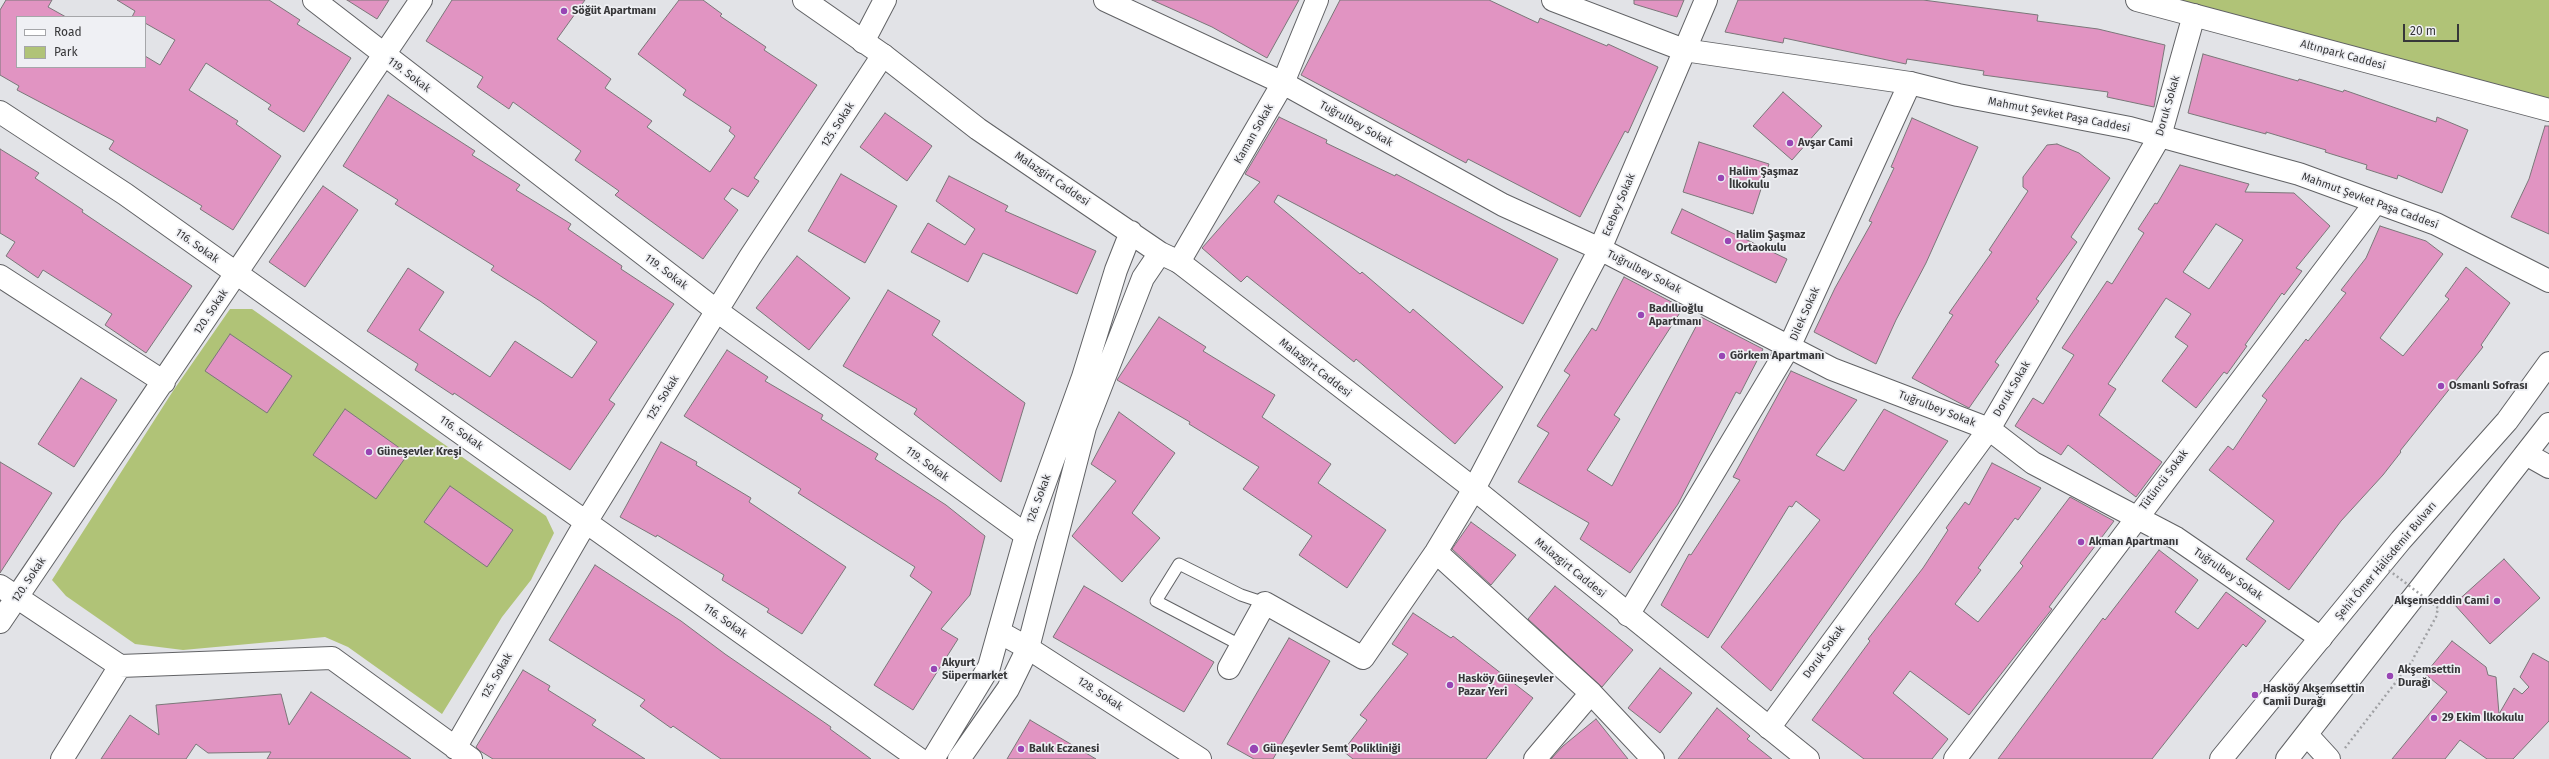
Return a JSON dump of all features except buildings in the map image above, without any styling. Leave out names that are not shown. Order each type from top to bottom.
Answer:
[{"type":"main road","name":"119. Sokak","points":[[314,0],[384,57],[717,311],[1026,535]]},
{"type":"main road","name":"120. Sokak","points":[[0,622],[8,592],[164,382],[384,57],[420,0]]},
{"type":"main road","name":"Malazgirt Caddesi","points":[[804,0],[883,56],[978,129],[1160,252],[1179,262],[1474,489],[1808,759]]},
{"type":"main road","points":[[863,42],[885,0]]},
{"type":"main road","name":"Tuğrulbey Sokak","points":[[1105,0],[1283,83],[1503,205],[1600,249],[1790,345],[1832,369],[1989,429],[2032,463],[2176,538],[2321,638]]},
{"type":"main road","name":"Kaman Sokak","points":[[1179,262],[1283,83],[1317,0]]},
{"type":"main road","name":"Mahmut Şevket Paşa Caddesi","points":[[1554,0],[1684,50],[1910,84],[2160,136],[2299,174],[2436,224],[2549,281]]},
{"type":"main road","name":"Ecebey Sokak","points":[[1265,604],[1363,658],[1436,552],[1474,489],[1600,249],[1706,0]]},
{"type":"main road","name":"Altınpark Caddesi","points":[[2137,0],[2549,110]]},
{"type":"main road","name":"Doruk Sokak","points":[[1769,728],[1989,429],[2160,136],[2194,16]]},
{"type":"main road","name":"125. Sokak","points":[[463,754],[586,522],[717,311],[883,56]]},
{"type":"main road","name":"Dilek Sokak","points":[[1628,615],[1790,345],[1910,84]]},
{"type":"main road","name":"116. Sokak","points":[[0,112],[125,194],[919,759]]},
{"type":"main road","name":"Tütüncü Sokak","points":[[1955,759],[2136,517],[2376,202]]},
{"type":"main road","name":"126. Sokak","points":[[933,759],[989,667],[1026,535],[1083,377],[1116,270],[1131,232]]},
{"type":"main road","points":[[959,759],[1008,689],[1028,648],[1085,426],[1143,278],[1160,252]]},
{"type":"main road","points":[[0,276],[164,382]]},
{"type":"main road","name":"Şehit Ömer Halisdemir Bulvarı","points":[[2221,759],[2402,540],[2507,421],[2549,362]]},
{"type":"main road","points":[[2295,751],[2549,424]]},
{"type":"main road","points":[[2526,454],[2549,467]]},
{"type":"main road","points":[[1436,552],[1592,693],[1653,759]]},
{"type":"main road","points":[[8,592],[120,666],[332,658],[463,754]]},
{"type":"main road","points":[[1229,668],[1265,604]]},
{"type":"main road","name":"128. Sokak","points":[[999,632],[1028,648],[1200,759]]},
{"type":"main road","points":[[62,759],[120,666]]},
{"type":"main road","points":[[1535,759],[1592,693]]},
{"type":"main road","points":[[2295,751],[2335,756]]},
{"type":"lane","points":[[1242,646],[1156,601],[1179,564],[1241,595],[1265,604]]},
{"type":"path","points":[[2335,756],[2414,658],[2436,617],[2438,608],[2377,561]]},
{"type":"green space","points":[[2137,0],[2549,0],[2549,110]]},
{"type":"green space","points":[[230,309],[252,309],[546,516],[554,533],[531,580],[502,617],[442,714],[348,647],[325,637],[183,650],[135,644],[66,596],[52,580],[173,391]]},
{"type":"place","name":"Söğüt Apartmanı","points":[[564,11]]},
{"type":"place","name":"Avşar Cami","points":[[1790,143]]},
{"type":"place","name":"Halim Şaşmaz İlkokulu","points":[[1721,178]]},
{"type":"place","name":"Halim Şaşmaz Ortaokulu","points":[[1728,241]]},
{"type":"place","name":"Badıllıoğlu Apartmanı","points":[[1641,315]]},
{"type":"place","name":"Görkem Apartmanı","points":[[1722,356]]},
{"type":"place","name":"Osmanlı Sofrası","points":[[2441,386]]},
{"type":"place","name":"Güneşevler Kreşi","points":[[369,452]]},
{"type":"place","name":"Akman Apartmanı","points":[[2081,542]]},
{"type":"place","name":"Akşemseddin Cami","points":[[2497,601]]},
{"type":"place","name":"Akyurt Süpermarket","points":[[934,669]]},
{"type":"place","name":"Akşemsettin Durağı","points":[[2390,676]]},
{"type":"place","name":"Hasköy Güneşevler Pazar Yeri","points":[[1450,685]]},
{"type":"place","name":"Hasköy Akşemsettin Camii Durağı","points":[[2255,695]]},
{"type":"place","name":"29 Ekim İlkokulu","points":[[2434,718]]},
{"type":"place","name":"Balık Eczanesi","points":[[1021,749]]},
{"type":"place","name":"Güneşevler Semt Polikliniği","points":[[1254,749]]}]
